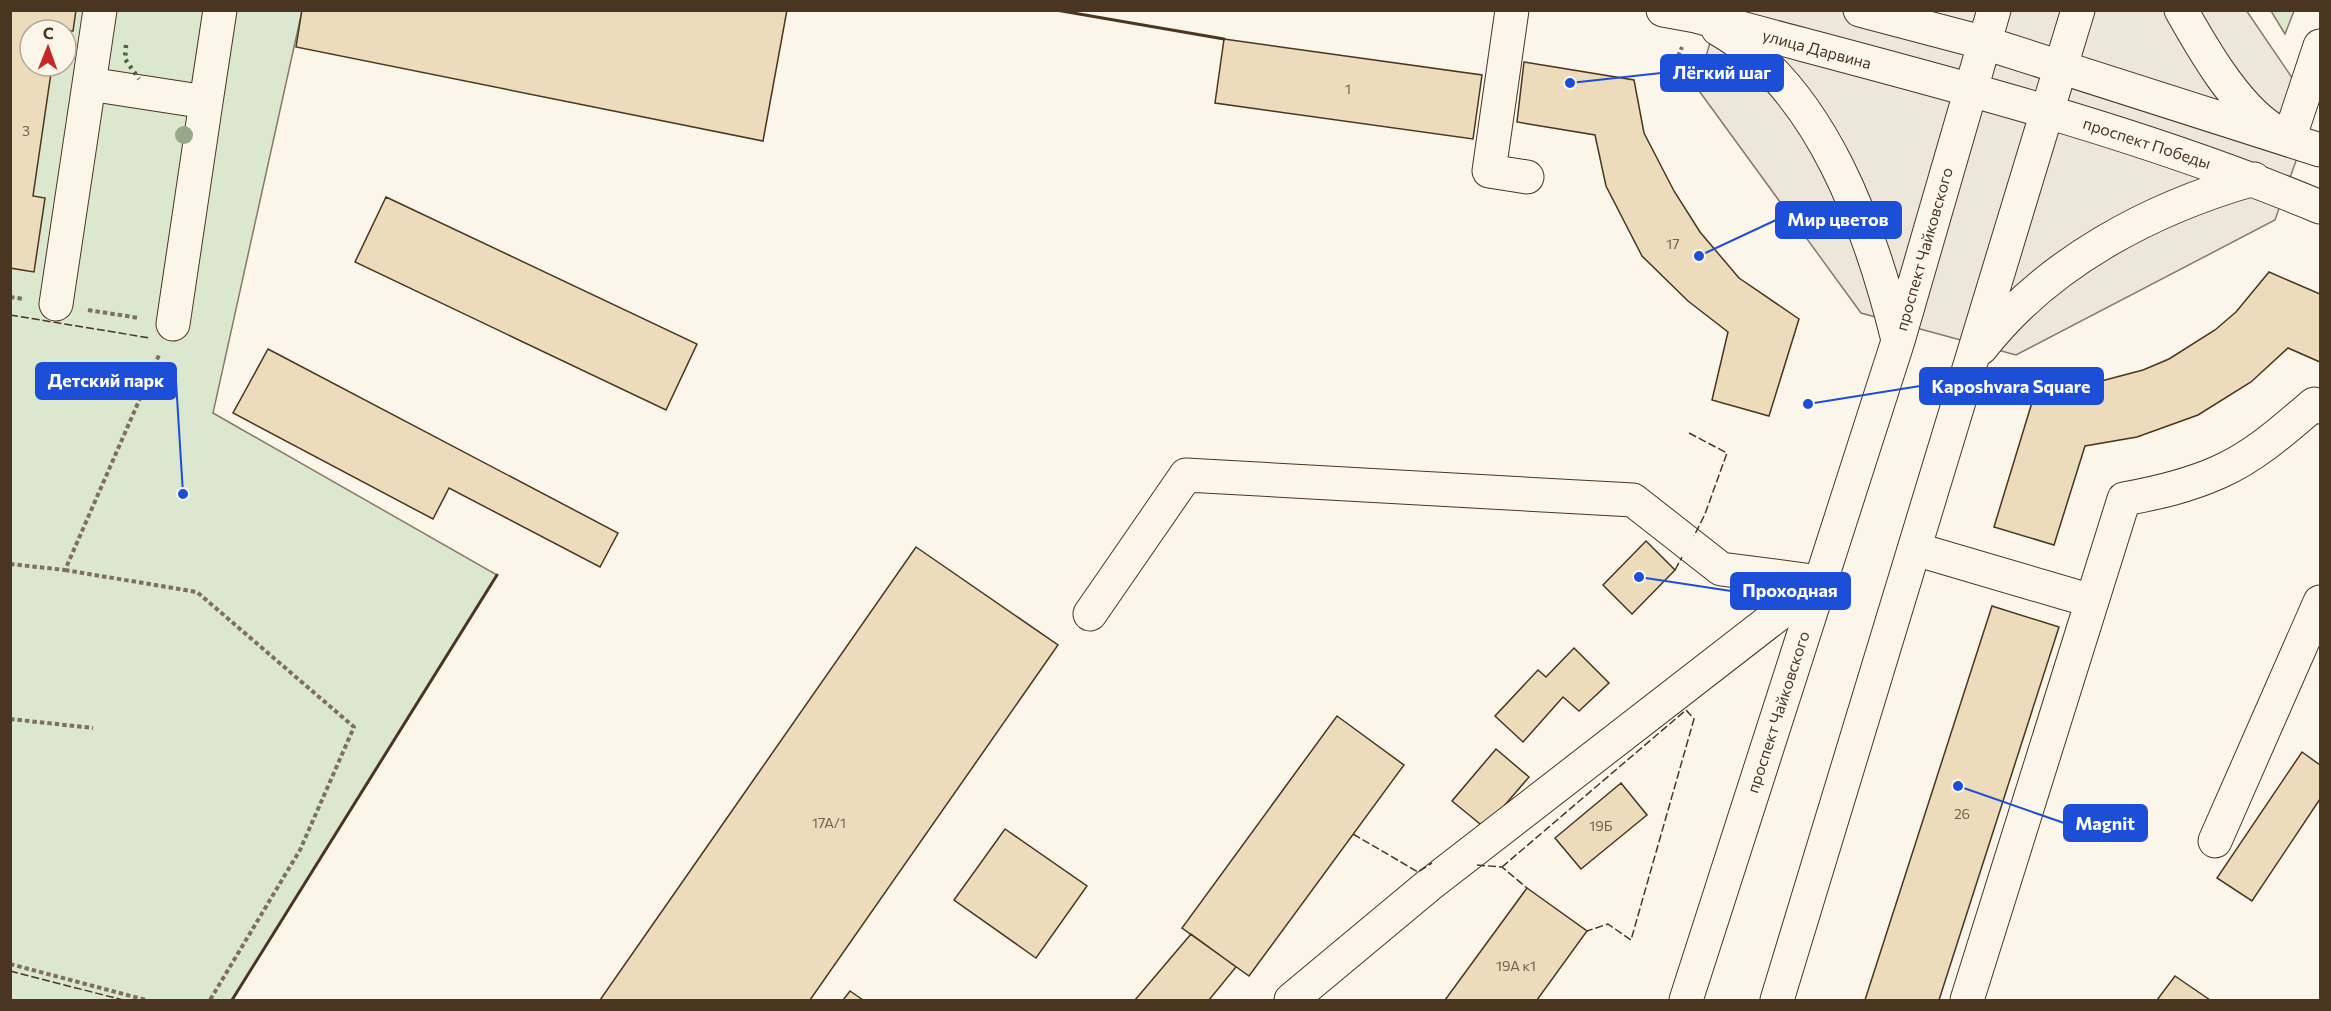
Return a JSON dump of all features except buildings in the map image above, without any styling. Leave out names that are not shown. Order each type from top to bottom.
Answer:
[{"type":"main road","points":[[56,304],[100,10]]},
{"type":"main road","points":[[173,324],[220,10]]},
{"type":"main road","points":[[1512,10],[1489,171],[1527,177]]},
{"type":"main road","name":"улица Дарвина","points":[[1663,10],[1696,16],[1970,90]]},
{"type":"main road","points":[[1860,10],[2061,66],[2320,150]]},
{"type":"main road","name":"проспект Чайковского","points":[[1686,1000],[1898,340],[1994,10]]},
{"type":"main road","points":[[1777,1000],[2078,10]]},
{"type":"main road","points":[[2181,10],[2253,115],[2289,139]]},
{"type":"main road","points":[[1696,16],[1722,31],[1766,67],[1793,99],[1823,141],[1848,186],[1868,234],[1898,340]]},
{"type":"main road","points":[[2289,139],[2320,46]]},
{"type":"main road","points":[[89,84],[206,102]]},
{"type":"main road","name":"проспект Победы","points":[[1970,90],[2047,110],[2254,179],[2320,207]]},
{"type":"main road","points":[[1973,359],[2000,324],[2065,268],[2158,214],[2215,190],[2254,179]]},
{"type":"main road","points":[[1967,1000],[2124,499],[2173,489],[2221,472],[2270,441],[2314,405],[2320,407]]},
{"type":"main road","points":[[1090,614],[1186,475],[1633,500],[1721,569],[1820,582]]},
{"type":"main road","points":[[1914,549],[2092,601]]},
{"type":"main road","points":[[1291,1000],[1430,885],[1820,582]]},
{"type":"main road","points":[[2215,841],[2320,602]]},
{"type":"path","points":[[65,570],[173,324]]},
{"type":"path","points":[[10,564],[65,570],[197,592],[354,727],[300,850],[210,1000]]},
{"type":"path","points":[[10,719],[93,728]]},
{"type":"path","points":[[10,964],[146,1000]]},
{"type":"green space","points":[[10,11],[302,11],[213,413],[497,575],[232,1000],[11,1000]]},
{"type":"green space","points":[[2271,11],[2294,11],[2285,34]]},
{"type":"shaded area","points":[[2246,10],[2314,110],[2275,220],[2016,355],[1861,313],[1697,88],[1719,11]]},
{"type":"hedge","points":[[126,45],[125,59],[139,79]]},
{"type":"fence","points":[[10,315],[150,338]]},
{"type":"fence","points":[[1689,433],[1727,453],[1705,514],[1694,536]]},
{"type":"fence","points":[[1675,570],[1682,557]]},
{"type":"fence","points":[[1502,867],[1686,710],[1694,719],[1631,940],[1608,924],[1587,931]]},
{"type":"fence","points":[[1353,834],[1418,872],[1432,863]]},
{"type":"fence","points":[[1477,865],[1502,867],[1527,888]]},
{"type":"fence","points":[[10,971],[123,1000]]},
{"type":"wall","points":[[1056,10],[1224,39]]},
{"type":"wall","points":[[232,1000],[497,575]]},
{"type":"place","name":"Лёгкий шаг","points":[[1570,83]]},
{"type":"place","name":"Мир цветов","points":[[1699,256]]},
{"type":"place","name":"Kaposhvara Square","points":[[1808,404]]},
{"type":"place","name":"Детский парк","points":[[183,494]]},
{"type":"place","name":"Проходная","points":[[1639,577]]},
{"type":"place","name":"Magnit","points":[[1958,786]]}]
